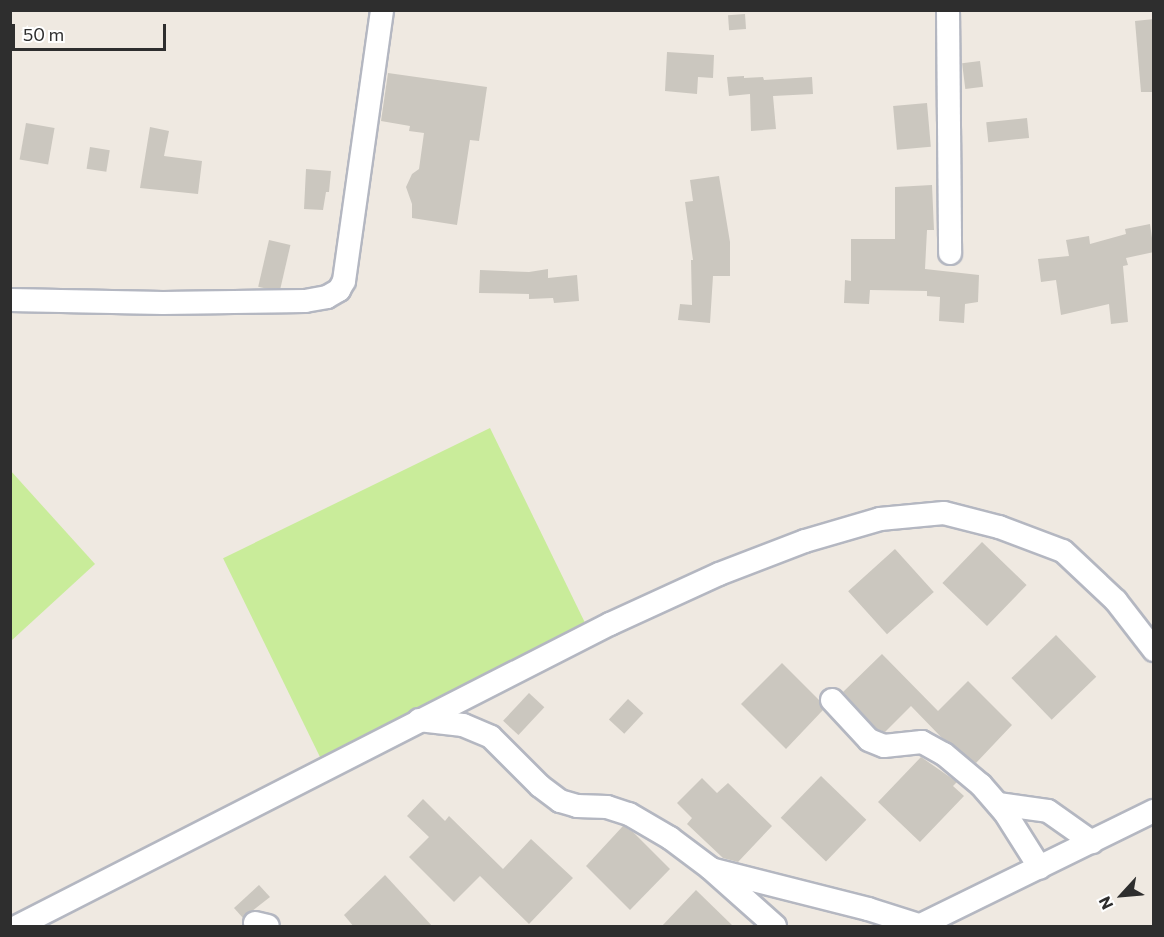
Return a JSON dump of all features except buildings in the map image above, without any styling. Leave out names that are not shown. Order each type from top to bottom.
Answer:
[{"type":"street","points":[[10,300],[163,303],[305,301],[327,297],[339,290],[344,281],[382,10]]},
{"type":"street","points":[[948,10],[950,253]]},
{"type":"street","points":[[18,927],[610,624],[718,574],[806,541],[880,519],[944,513],[999,527],[1063,551],[1116,601],[1154,650]]},
{"type":"street","points":[[832,700],[869,740],[884,746],[922,742],[944,754],[981,785],[998,804],[1040,868]]},
{"type":"street","points":[[419,720],[463,725],[491,737],[540,786],[560,801],[577,806],[607,807],[629,814],[670,838],[710,868],[775,927]]},
{"type":"street","points":[[998,804],[1048,811],[1092,842]]},
{"type":"street","points":[[710,868],[868,909],[920,926],[1154,811]]},
{"type":"green space","points":[[490,428],[590,632],[323,762],[223,558]]},
{"type":"green space","points":[[10,470],[95,564],[11,641],[10,641]]}]
